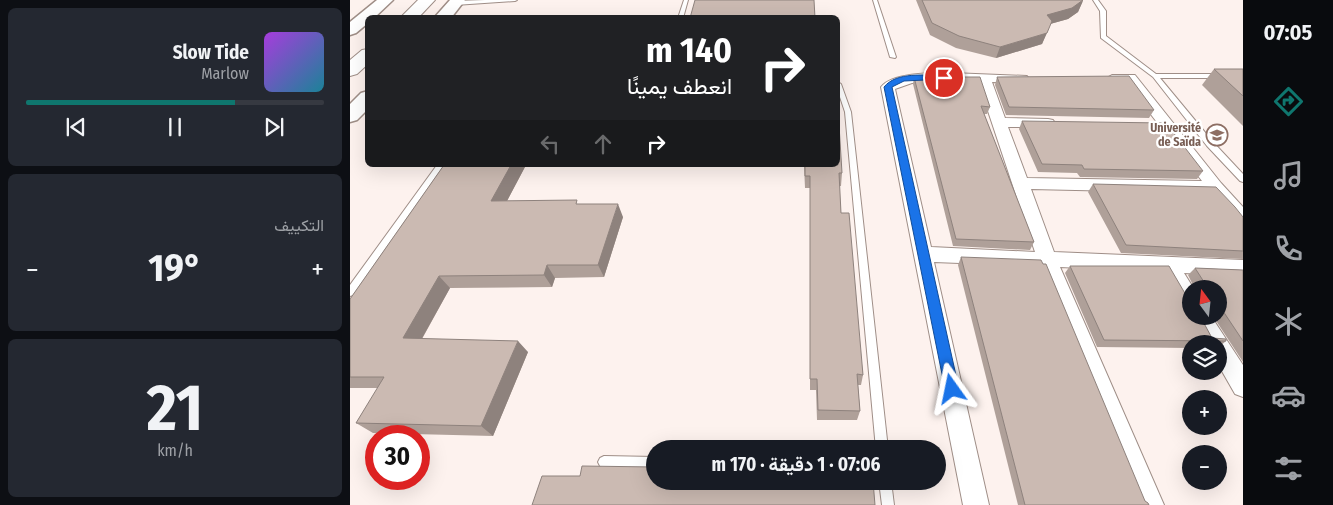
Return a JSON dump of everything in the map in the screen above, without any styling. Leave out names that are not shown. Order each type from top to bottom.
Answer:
[{"type":"main road","points":[[368,15],[386,0]]},
{"type":"main road","points":[[394,15],[410,0]]},
{"type":"main road","points":[[411,15],[427,0]]},
{"type":"main road","points":[[445,15],[457,2]]},
{"type":"main road","points":[[350,30],[365,18]]},
{"type":"main road","points":[[350,54],[365,41]]},
{"type":"main road","points":[[350,70],[365,57]]},
{"type":"main road","points":[[350,116],[365,100]]},
{"type":"street","points":[[976,505],[888,87],[892,82],[924,77],[1042,79]]},
{"type":"street","points":[[1091,79],[1130,78],[1215,187],[1243,218]]},
{"type":"street","points":[[984,79],[1047,259],[1151,505]]},
{"type":"street","points":[[999,122],[1058,123]]},
{"type":"street","points":[[1147,124],[1167,125]]},
{"type":"street","points":[[1020,183],[1215,187]]},
{"type":"street","points":[[924,254],[1243,268]]},
{"type":"street","points":[[1169,265],[1182,287]]},
{"type":"street","points":[[1227,360],[1243,386]]},
{"type":"lane","points":[[457,2],[515,0]]},
{"type":"lane","points":[[681,15],[686,0]]},
{"type":"lane","points":[[875,0],[893,57]]},
{"type":"lane","points":[[1095,0],[1103,11],[1103,37],[1155,76],[1210,144],[1243,179]]},
{"type":"lane","points":[[1155,76],[1243,76]]},
{"type":"lane","points":[[840,90],[848,112],[881,440]]},
{"type":"lane","points":[[350,292],[440,167]]},
{"type":"lane","points":[[604,462],[646,463]]},
{"type":"lane","points":[[886,490],[888,505]]},
{"type":"building","points":[[695,0],[814,0],[815,15],[691,15]]},
{"type":"building","points":[[922,0],[1083,0],[1072,8],[1047,15],[1052,21],[1047,33],[1000,47],[959,36],[932,23]]},
{"type":"building","points":[[1214,69],[1243,69],[1243,96]]},
{"type":"building","points":[[1129,76],[1154,110],[1009,107],[997,77]]},
{"type":"building","points":[[914,77],[980,77],[990,107],[981,106],[1034,242],[956,239]]},
{"type":"building","points":[[1022,121],[1164,123],[1203,171],[1084,169],[1082,165],[1042,164]]},
{"type":"building","points":[[840,141],[842,173],[839,173],[841,213],[849,213],[863,375],[857,374],[860,411],[818,410],[817,379],[810,379],[810,176],[805,176],[805,167],[840,167]]},
{"type":"building","points":[[443,167],[510,167],[491,201],[577,200],[576,204],[618,204],[598,265],[547,265],[544,275],[439,276],[403,338],[518,341],[481,426],[356,423],[384,377],[350,377],[350,299]]},
{"type":"building","points":[[1093,184],[1216,187],[1243,217],[1243,251],[1126,245]]},
{"type":"building","points":[[961,257],[1041,260],[1043,264],[1046,264],[1145,501],[1149,505],[1025,505]]},
{"type":"building","points":[[1070,266],[1169,266],[1182,288],[1182,325],[1205,325],[1210,335],[1182,335],[1182,341],[1104,340]]},
{"type":"building","points":[[1195,268],[1243,270],[1243,341],[1228,318],[1228,280],[1203,280]]},
{"type":"building","points":[[582,466],[646,467],[646,490],[874,490],[875,505],[532,505],[542,476],[580,476]]},
{"type":"place","name":"Université de Saïda","points":[[1217,135]]},
{"type":"route","points":[[944,78],[903,79],[892,82],[888,87],[952,389]]}]
